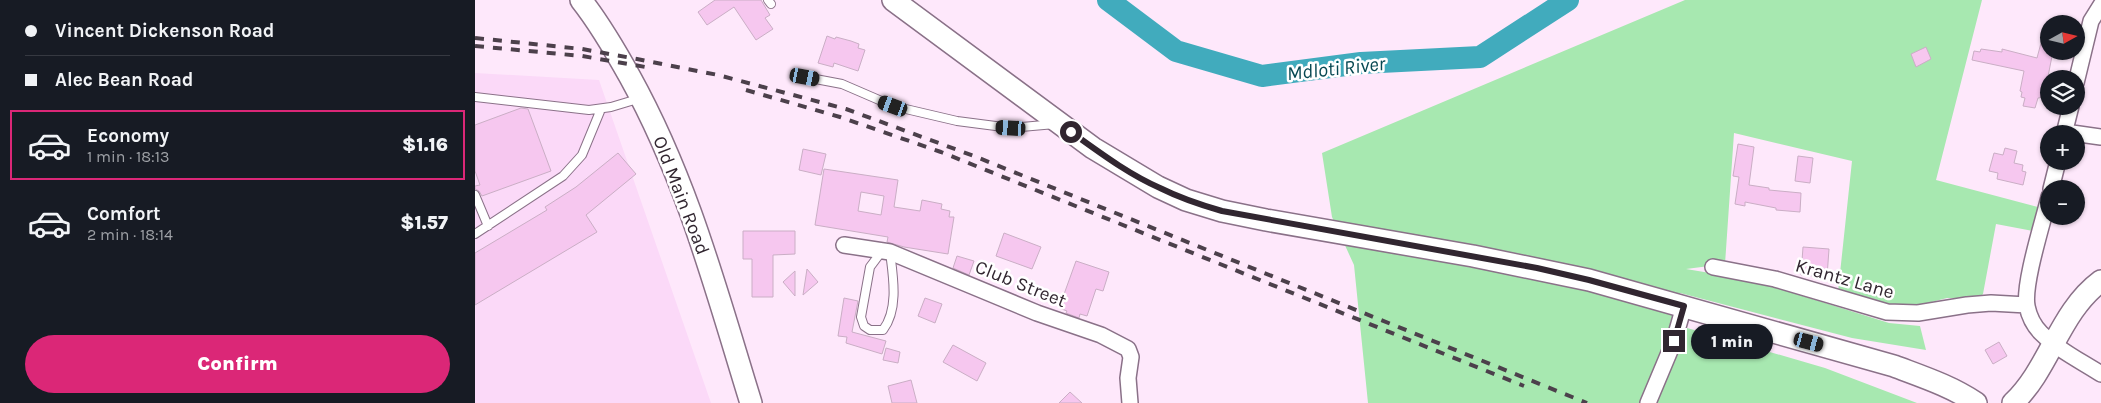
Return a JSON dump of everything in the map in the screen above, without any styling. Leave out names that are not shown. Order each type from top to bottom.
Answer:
[{"type":"main road","name":"Old Main Road","points":[[581,0],[605,33],[641,98],[689,204],[751,403]]},
{"type":"main road","points":[[893,0],[1060,124],[1125,169],[1158,188],[1186,200],[1222,211],[1537,268],[1589,280],[1894,366],[1935,381],[1976,403]]},
{"type":"main road","points":[[2013,403],[2030,386],[2053,343],[2077,305],[2101,281]]},
{"type":"street","points":[[2079,70],[2091,21],[2101,5]]},
{"type":"street","points":[[2085,135],[2101,137]]},
{"type":"street","points":[[2042,225],[2028,280],[2027,305],[2034,324],[2053,343],[2101,374]]},
{"type":"street","name":"Club Street","points":[[844,245],[886,251],[1037,313],[1101,335],[1128,349],[1131,357],[1128,378],[1129,403]]},
{"type":"street","name":"Krantz Lane","points":[[1713,267],[1775,279],[1887,312],[1918,313],[1991,303],[2027,305]]},
{"type":"street","points":[[1648,403],[1674,341],[1684,306]]},
{"type":"lane","points":[[805,77],[842,84],[893,106],[957,121],[1011,128],[1060,124]]},
{"type":"lane","points":[[475,97],[589,110],[601,110],[641,98]]},
{"type":"lane","points":[[475,234],[563,176],[582,155],[601,110]]},
{"type":"lane","points":[[475,195],[488,226]]},
{"type":"lane","points":[[886,251],[894,287],[892,306],[887,324],[883,330],[870,330],[864,326],[861,317],[870,267],[886,251]]},
{"type":"shaded area","points":[[475,73],[599,80],[711,403],[475,403]]},
{"type":"green space","points":[[1685,0],[1982,0],[1936,180],[2038,207],[2033,231],[1996,224],[1983,294],[1978,299],[1947,298],[1916,306],[1881,304],[1838,292],[1852,161],[1734,133],[1725,264],[1686,269],[1752,280],[1889,323],[1920,326],[1926,350],[1852,338],[1680,293],[1670,323],[1825,368],[1917,403],[1368,403],[1354,265],[1332,217],[1322,153]]},
{"type":"building","points":[[715,0],[761,0],[770,15],[765,18],[773,29],[756,40],[734,7],[707,25],[698,12]]},
{"type":"building","points":[[827,36],[851,41],[859,44],[858,48],[865,50],[858,71],[834,63],[833,67],[818,63]]},
{"type":"building","points":[[1926,47],[1931,59],[1916,67],[1911,54]]},
{"type":"building","points":[[2040,47],[2040,60],[2051,60],[2049,70],[2040,70],[2040,98],[2038,98],[2035,108],[2023,106],[2025,98],[2021,97],[2022,92],[2020,91],[2024,71],[1972,60],[1974,51],[1980,52],[1981,49],[2002,52],[2002,49],[2037,58]]},
{"type":"building","points":[[521,108],[528,109],[551,171],[482,196],[475,189],[475,186],[480,185],[475,171],[475,125]]},
{"type":"building","points":[[1738,144],[1754,147],[1749,185],[1769,188],[1769,190],[1801,193],[1800,212],[1776,210],[1776,208],[1745,202],[1745,206],[1735,204],[1739,177],[1733,176]]},
{"type":"building","points":[[2005,148],[2017,151],[2014,163],[2023,165],[2022,171],[2026,172],[2023,185],[1997,179],[1998,173],[1989,171],[1994,153],[2003,155]]},
{"type":"building","points":[[803,149],[826,154],[821,175],[799,170]]},
{"type":"building","points":[[618,153],[636,174],[586,215],[597,232],[475,305],[475,253],[547,210],[545,207],[576,187]]},
{"type":"building","points":[[1798,156],[1813,158],[1810,183],[1795,181]]},
{"type":"building","points":[[824,169],[898,180],[894,207],[920,211],[922,200],[942,204],[941,209],[950,211],[949,217],[954,217],[948,254],[904,247],[887,242],[888,237],[815,225]],"holes":[[[861,192],[884,196],[881,215],[858,211]]]},
{"type":"building","points":[[743,231],[795,231],[795,254],[773,255],[773,297],[752,297],[752,259],[743,259]]},
{"type":"building","points":[[1004,233],[1041,247],[1032,269],[996,256]]},
{"type":"building","points":[[1803,247],[1829,249],[1827,277],[1801,275]]},
{"type":"building","points":[[957,256],[974,261],[969,275],[953,268]]},
{"type":"building","points":[[1076,261],[1109,272],[1103,291],[1096,289],[1087,316],[1080,314],[1079,318],[1059,308]]},
{"type":"building","points":[[807,269],[818,282],[803,295]]},
{"type":"building","points":[[795,271],[795,296],[783,282]]},
{"type":"building","points":[[844,298],[858,301],[852,332],[886,341],[882,354],[846,343],[847,337],[838,336]]},
{"type":"building","points":[[925,298],[942,304],[935,323],[918,316]]},
{"type":"building","points":[[1999,342],[2007,356],[1993,364],[1985,350]]},
{"type":"building","points":[[953,345],[986,363],[977,381],[943,362]]},
{"type":"building","points":[[886,348],[900,352],[898,363],[883,360]]},
{"type":"building","points":[[911,380],[917,403],[892,403],[888,386]]},
{"type":"building","points":[[1070,392],[1082,403],[1059,403]]},
{"type":"waterway","name":"Mdloti River","points":[[1108,0],[1176,51],[1262,76],[1361,63],[1480,57],[1568,0]]},
{"type":"railway","points":[[475,38],[582,49],[637,59],[718,75],[846,109],[974,156],[1587,403]]},
{"type":"railway","points":[[475,46],[582,56],[651,68]]},
{"type":"railway","points":[[746,90],[840,117],[941,152],[1524,386]]},
{"type":"route","points":[[1071,132],[1125,169],[1158,188],[1186,200],[1222,211],[1537,268],[1684,306],[1674,341]]}]
